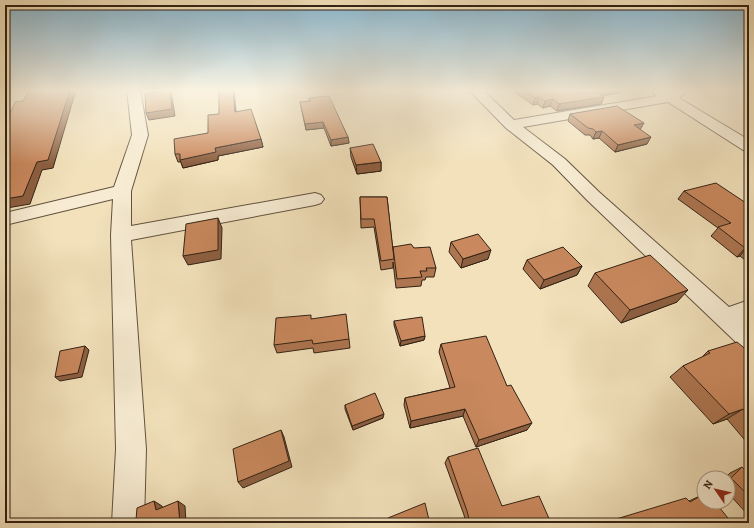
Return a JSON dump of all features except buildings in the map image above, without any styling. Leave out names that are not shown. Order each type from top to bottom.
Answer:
[{"type":"street","points":[[128,523],[131,449],[121,236],[122,191],[140,135],[137,115]]},
{"type":"street","points":[[501,115],[511,125],[559,162],[599,201],[749,339]]},
{"type":"street","points":[[511,125],[566,115]]},
{"type":"street","points":[[704,115],[749,147]]},
{"type":"street","points":[[5,219],[122,191]]},
{"type":"street","points":[[121,236],[315,199]]},
{"type":"street","points":[[726,318],[749,309]]}]
